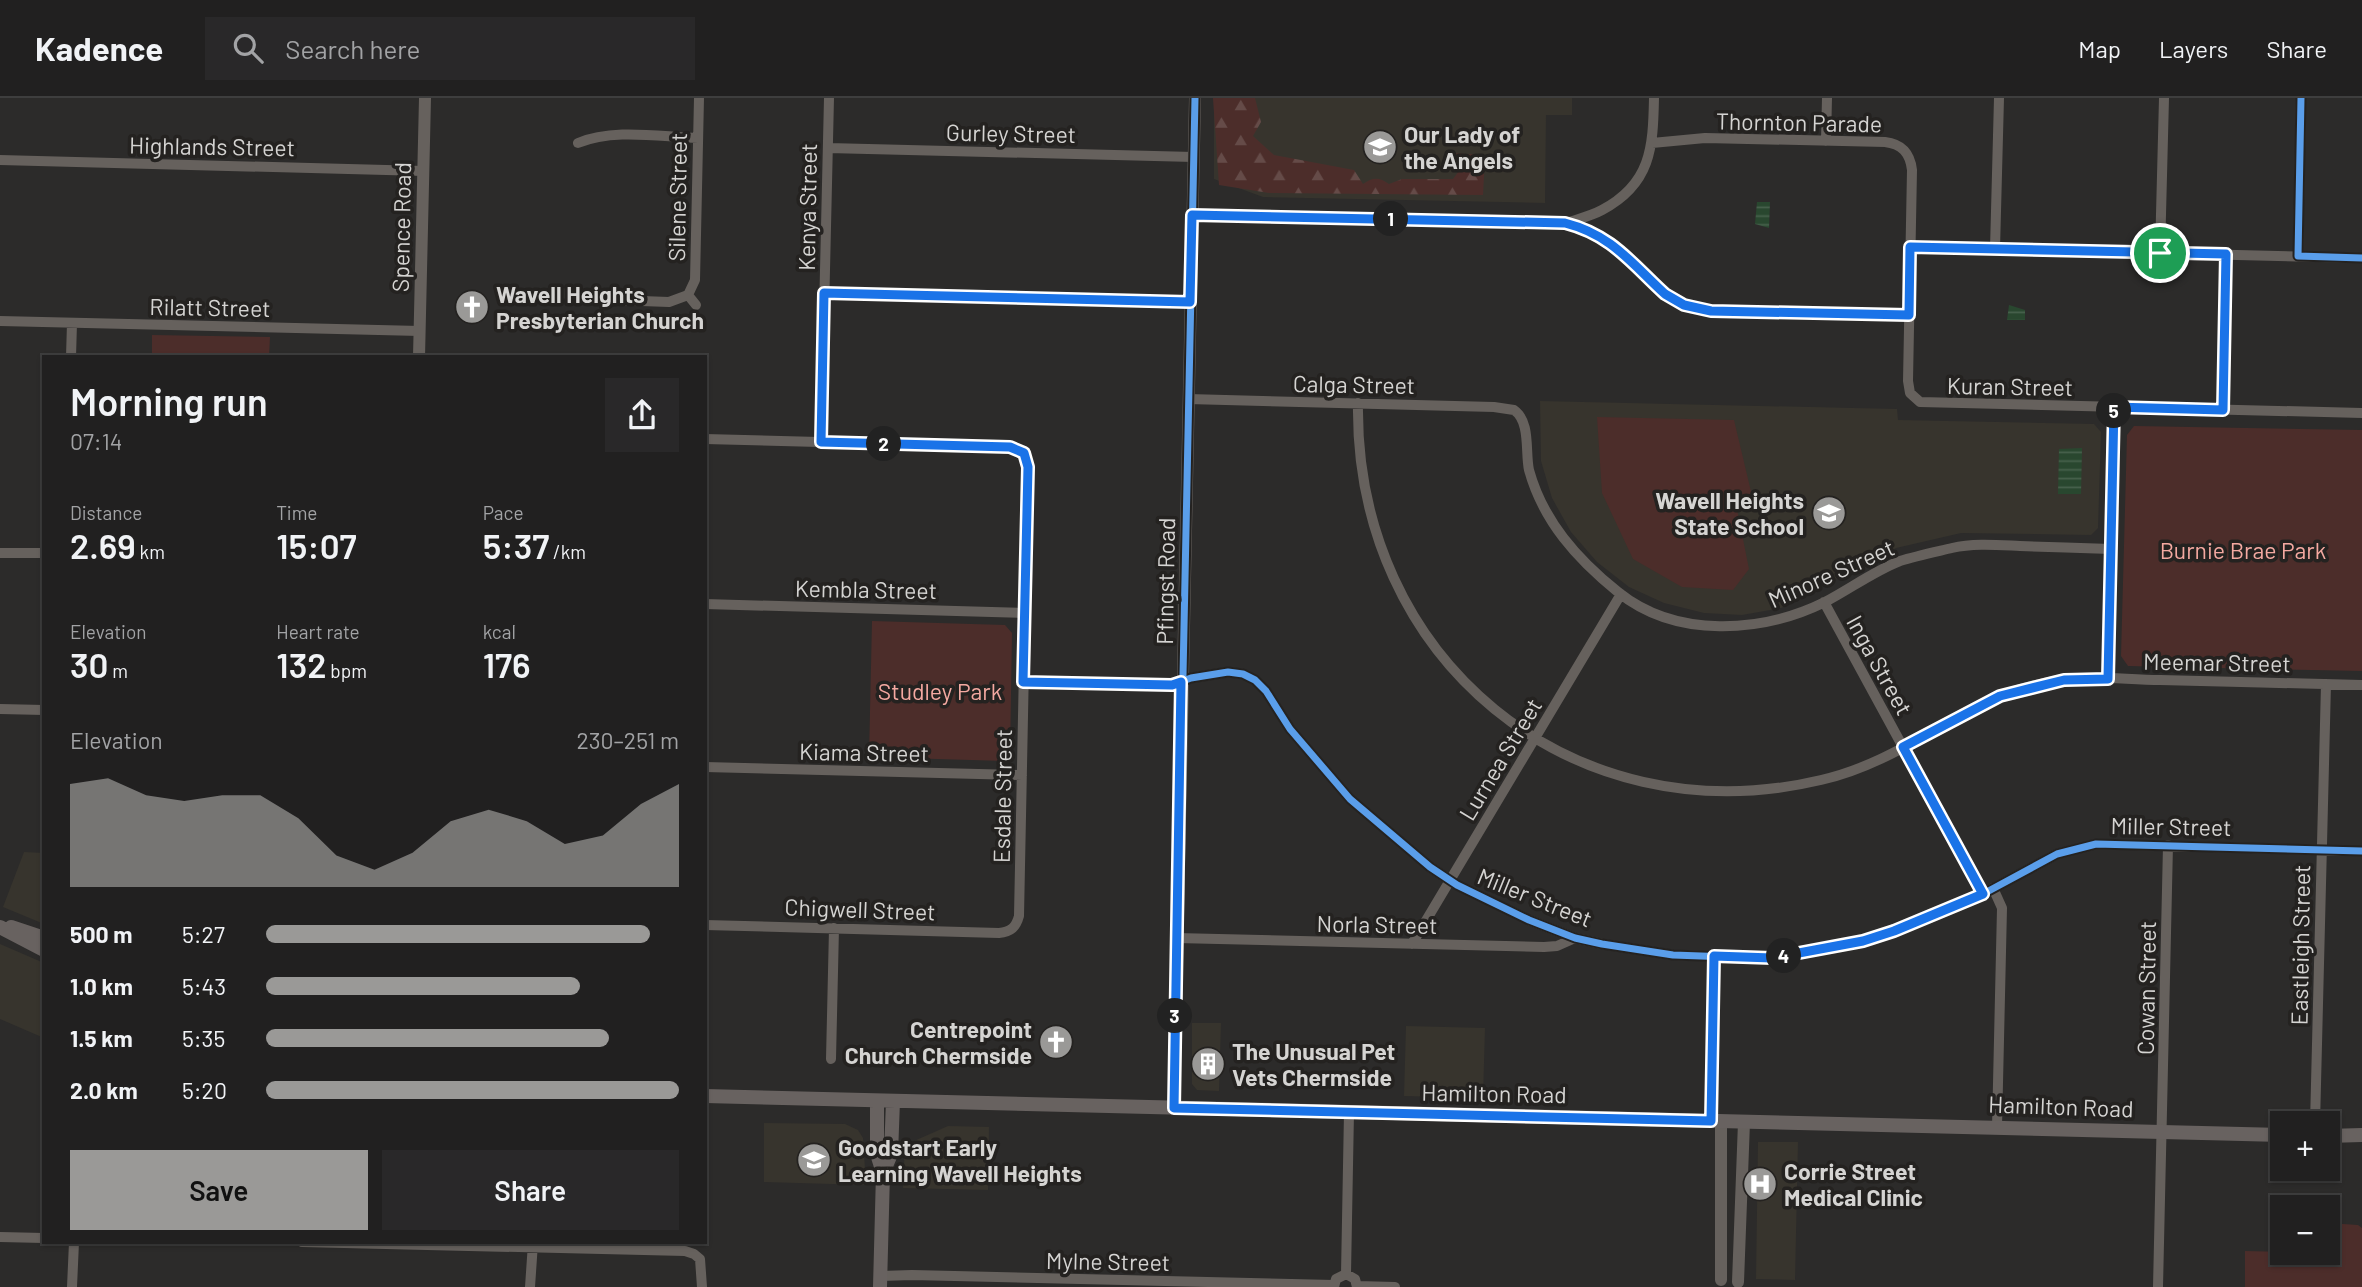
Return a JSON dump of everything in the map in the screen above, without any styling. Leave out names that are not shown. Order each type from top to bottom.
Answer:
[{"type":"main road","points":[[0,925],[42,936]]},
{"type":"main road","points":[[0,925],[42,949]]},
{"type":"main road","name":"Hamilton Road","points":[[707,1096],[2270,1135]]},
{"type":"main road","points":[[877,1101],[877,1154],[883,1173],[881,1282]]},
{"type":"main road","points":[[883,1173],[891,1154],[893,1101]]},
{"type":"main road","points":[[2340,1137],[2362,1135]]},
{"type":"main road","points":[[2340,1138],[2362,1142]]},
{"type":"street","name":"Spence Road","points":[[419,355],[425,98]]},
{"type":"street","name":"Silene Street","points":[[564,293],[586,299],[669,302],[688,295],[695,279],[699,98]]},
{"type":"street","name":"Kenya Street","points":[[821,442],[829,98]]},
{"type":"street","name":"Pfingst Road","points":[[1174,1108],[1195,98]]},
{"type":"street","points":[[1565,223],[1602,210],[1624,195],[1641,176],[1652,143],[1654,98]]},
{"type":"street","points":[[1826,141],[1827,98]]},
{"type":"street","points":[[1995,249],[1999,98]]},
{"type":"street","points":[[2160,253],[2164,98]]},
{"type":"street","points":[[2298,256],[2301,98]]},
{"type":"street","points":[[578,143],[591,137],[608,135],[698,138]]},
{"type":"street","name":"Thornton Parade","points":[[1652,143],[1706,138],[1891,143],[1906,151],[1912,170],[1907,370],[1911,395]]},
{"type":"street","name":"Gurley Street","points":[[828,148],[1194,157]]},
{"type":"street","name":"Highlands Street","points":[[0,160],[424,171]]},
{"type":"street","points":[[1192,215],[1565,223],[1588,230],[1612,244],[1665,294],[1696,309],[1727,312],[1909,315]]},
{"type":"street","points":[[1910,247],[2362,258]]},
{"type":"street","points":[[2223,410],[2226,254]]},
{"type":"street","points":[[824,293],[1190,302]]},
{"type":"street","name":"Silene Street","points":[[688,295],[696,305]]},
{"type":"street","name":"Rilatt Street","points":[[0,321],[420,331]]},
{"type":"street","points":[[71,355],[72,323]]},
{"type":"street","name":"Kuran Street","points":[[1911,395],[1917,401],[1927,403],[2362,413]]},
{"type":"street","name":"Calga Street","points":[[1188,399],[1503,407],[1518,412]]},
{"type":"street","name":"Meemar Street","points":[[1358,403],[1366,497],[1382,554],[1422,632],[1481,699],[1563,754],[1613,775],[1680,790],[1751,792],[1822,780],[1845,774],[1903,747],[2000,696],[2064,680],[2362,685]]},
{"type":"street","points":[[2108,679],[2114,407]]},
{"type":"street","name":"Minore Street","points":[[1518,412],[1523,421],[1529,467],[1540,503],[1559,534],[1585,564],[1621,594],[1663,617],[1702,625],[1743,625],[1789,617],[1824,602],[1900,561],[1965,546],[2111,549]]},
{"type":"street","points":[[707,439],[821,442]]},
{"type":"street","name":"Esdale Street","points":[[821,442],[1010,447],[1024,453],[1028,467],[1019,916],[1013,929]]},
{"type":"street","points":[[0,553],[42,553]]},
{"type":"street","name":"Lurnea Street","points":[[1412,944],[1621,594]]},
{"type":"street","name":"Inga Street","points":[[1824,602],[1983,894]]},
{"type":"street","name":"Kembla Street","points":[[707,604],[1026,613]]},
{"type":"street","name":"Miller Street","points":[[1023,682],[1172,685],[1228,672],[1243,674],[1255,680],[1266,691],[1290,729],[1350,799],[1449,881],[1575,938],[1647,952],[1772,958],[1863,941],[1983,894],[2066,850],[2096,844],[2362,851]]},
{"type":"street","name":"Eastleigh Street","points":[[2315,1111],[2326,684]]},
{"type":"street","points":[[0,709],[42,710]]},
{"type":"street","name":"Kiama Street","points":[[707,767],[1022,775]]},
{"type":"street","name":"Cowan Street","points":[[2158,1287],[2168,845]]},
{"type":"street","points":[[1993,888],[2002,908],[1997,1127]]},
{"type":"street","name":"Chigwell Street","points":[[707,925],[999,933],[1013,929]]},
{"type":"street","points":[[831,1059],[834,928]]},
{"type":"street","name":"Norla Street","points":[[1176,938],[1550,947],[1575,938]]},
{"type":"street","points":[[1714,956],[1718,1284]]},
{"type":"street","points":[[1346,1274],[1349,1112]]},
{"type":"street","points":[[1718,1284],[1728,1278],[1740,1284],[1744,1122]]},
{"type":"street","points":[[0,1237],[42,1238]]},
{"type":"street","points":[[72,1287],[74,1244]]},
{"type":"street","points":[[456,1244],[679,1251],[697,1256],[702,1269],[702,1287]]},
{"type":"street","points":[[530,1287],[533,1245]]},
{"type":"street","points":[[1334,1286],[1336,1279],[1346,1274]]},
{"type":"street","points":[[1346,1274],[1355,1279],[1357,1287],[1395,1287]]},
{"type":"street","name":"Mylne Street","points":[[881,1282],[1334,1286]]},
{"type":"shaded area","name":"Our Lady of the Angels","points":[[1214,98],[1572,98],[1572,115],[1546,115],[1545,203],[1263,197],[1214,179]]},
{"type":"shaded area","points":[[1757,202],[1770,202],[1769,228],[1755,224]]},
{"type":"shaded area","points":[[2009,305],[2025,310],[2025,320],[2007,320]]},
{"type":"shaded area","name":"Wavell Heights State School","points":[[1540,401],[1897,409],[1898,420],[2094,424],[2101,432],[2098,528],[2091,535],[1961,533],[1896,548],[1781,608],[1742,615],[1704,613],[1664,603],[1629,587],[1597,562],[1571,532],[1552,498],[1541,461]]},
{"type":"shaded area","points":[[2082,448],[2081,494],[2058,494],[2059,449]]},
{"type":"shaded area","points":[[24,852],[42,853],[42,923],[3,907]]},
{"type":"shaded area","points":[[0,944],[42,962],[42,1037],[0,1019]]},
{"type":"shaded area","points":[[1192,1023],[1221,1023],[1219,1091],[1197,1090],[1192,1084]]},
{"type":"shaded area","points":[[1406,1026],[1485,1028],[1483,1098],[1404,1096]]},
{"type":"shaded area","name":"Goodstart Early Learning Wavell Heights","points":[[764,1123],[845,1124],[858,1130],[863,1138],[866,1185],[764,1182]]},
{"type":"shaded area","points":[[948,1126],[989,1127],[988,1190],[903,1188],[905,1145]]},
{"type":"shaded area","points":[[1758,1142],[1798,1142],[1795,1280],[1756,1279]]},
{"type":"green space","points":[[1213,98],[1255,98],[1261,122],[1253,136],[1274,155],[1354,170],[1363,184],[1376,179],[1389,184],[1402,179],[1453,179],[1459,171],[1450,153],[1485,155],[1483,195],[1269,193],[1219,185]]},
{"type":"green space","points":[[152,335],[270,337],[269,355],[152,355]]},
{"type":"green space","points":[[1597,417],[1734,420],[1753,500],[1737,509],[1749,569],[1733,590],[1682,587],[1633,559],[1602,493]]},
{"type":"green space","name":"Burnie Brae Park","points":[[2134,426],[2362,430],[2362,671],[2128,666],[2121,656],[2127,435]]},
{"type":"green space","name":"Studley Park","points":[[872,621],[1005,625],[1012,633],[1010,756],[1005,761],[869,757]]},
{"type":"green space","points":[[2340,1224],[2358,1225],[2362,1228],[2362,1287],[2245,1287],[2245,1251],[2270,1252],[2270,1265],[2340,1265]]},
{"type":"cycle path","points":[[1174,1108],[1195,98]]},
{"type":"cycle path","points":[[2301,98],[2298,256],[2362,258]]},
{"type":"cycle path","points":[[1023,682],[1172,685],[1191,678],[1228,672],[1243,674],[1255,680],[1266,691],[1290,729],[1350,799],[1430,867],[1457,885],[1529,920],[1575,938],[1673,955],[1772,958],[1863,941],[1983,894],[2057,854],[2096,844],[2362,851]]},
{"type":"place","name":"Our Lady of the Angels","points":[[1380,147]]},
{"type":"place","name":"Wavell Heights Presbyterian Church","points":[[472,307]]},
{"type":"place","name":"Wavell Heights State School","points":[[1829,513]]},
{"type":"place","name":"Centrepoint Church Chermside","points":[[1056,1042]]},
{"type":"place","name":"The Unusual Pet Vets Chermside","points":[[1208,1064]]},
{"type":"place","name":"Goodstart Early Learning Wavell Heights","points":[[814,1160]]},
{"type":"place","name":"Corrie Street Medical Clinic","points":[[1760,1184]]},
{"type":"route","points":[[1192,215],[1565,223],[1588,230],[1612,244],[1654,285],[1674,300],[1696,309],[1727,312],[1909,315],[1910,247],[2160,253],[2226,254],[2223,410],[2114,407],[2108,679],[2076,678],[2012,692],[1903,747],[1983,894],[1880,937],[1863,941],[1772,958],[1714,956],[1711,1121],[1174,1108],[1181,682],[1172,685],[1023,682],[1028,467],[1024,453],[1020,450],[1010,447],[821,442],[824,293],[1190,302],[1192,215]]}]
